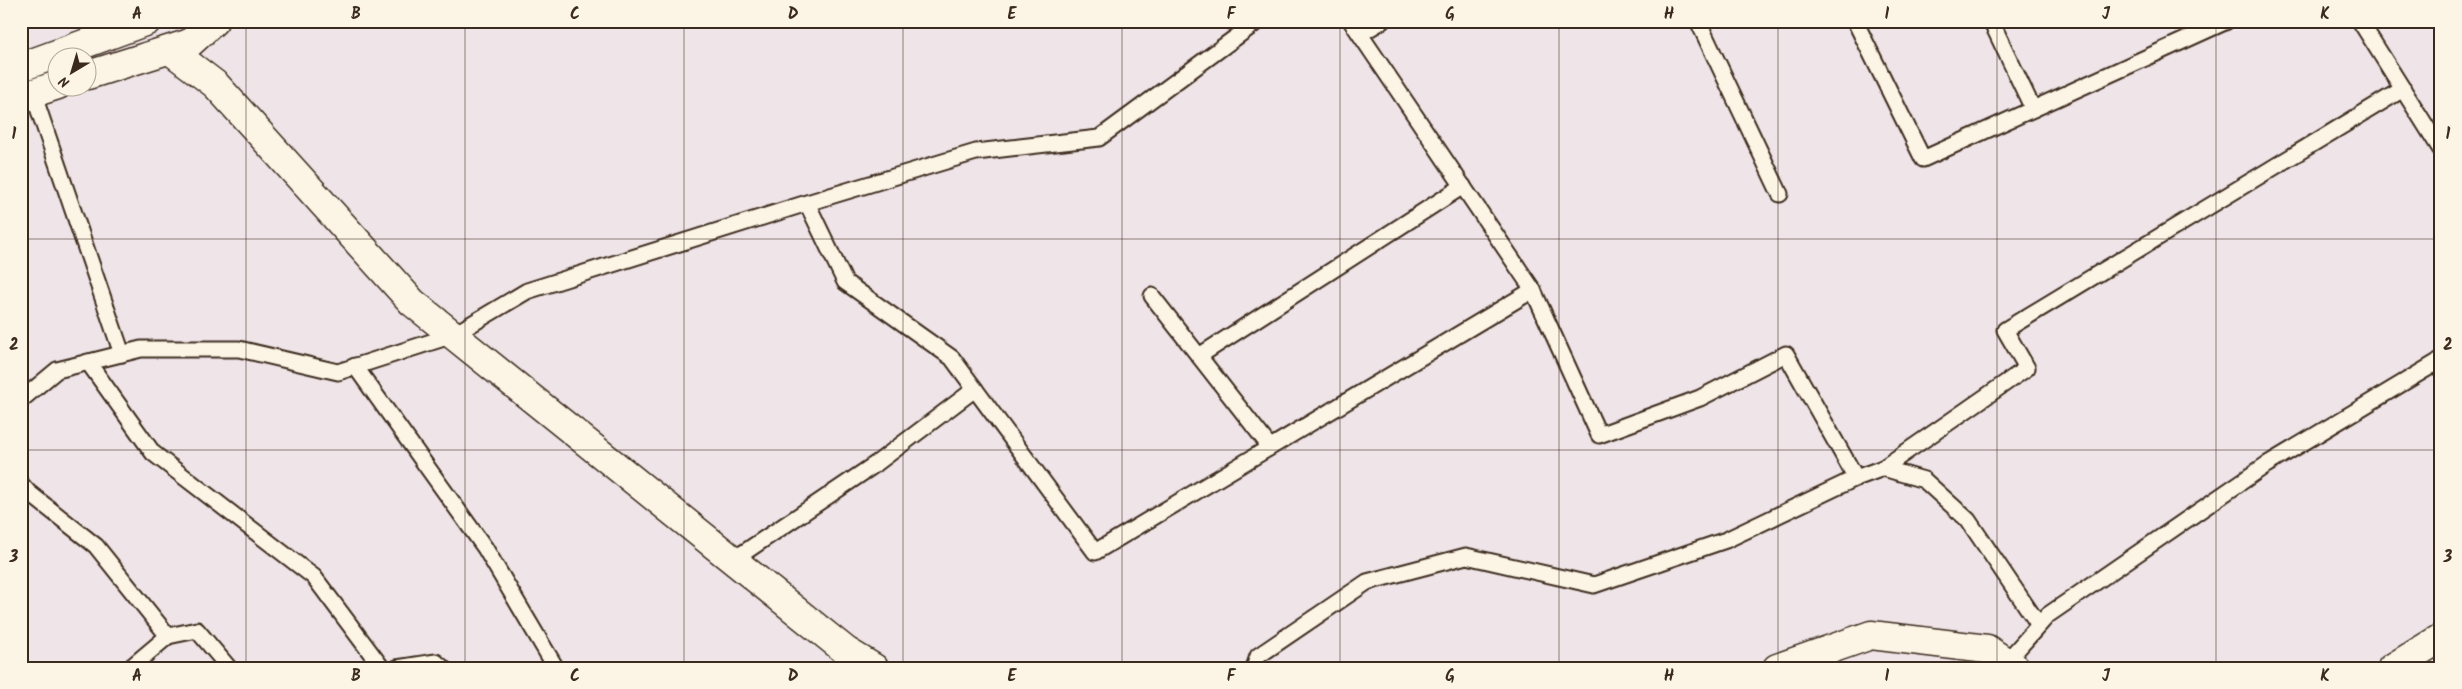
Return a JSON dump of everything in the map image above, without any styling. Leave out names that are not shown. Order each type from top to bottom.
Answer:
[{"type":"street","points":[[98,56],[147,21]]},
{"type":"street","points":[[98,63],[170,50],[190,43],[214,21]]},
{"type":"street","points":[[170,50],[216,85],[412,302],[846,651],[874,668]]},
{"type":"street","points":[[21,67],[48,66]]},
{"type":"street","points":[[1777,668],[1871,635],[1987,649],[2011,665]]},
{"type":"street","points":[[2392,668],[2441,638]]},
{"type":"lane","points":[[21,400],[57,370],[141,349],[239,349],[338,372],[453,335],[528,291],[807,203],[976,152],[1099,138],[1258,21]]},
{"type":"lane","points":[[1351,21],[1533,290],[1598,435],[1700,398],[1786,354],[1856,478]]},
{"type":"lane","points":[[1360,34],[1382,21]]},
{"type":"lane","points":[[1698,21],[1780,194]]},
{"type":"lane","points":[[1856,21],[1923,159],[2227,21]]},
{"type":"lane","points":[[1991,21],[2033,109]]},
{"type":"lane","points":[[2360,21],[2441,150]]},
{"type":"lane","points":[[1254,668],[1258,656],[1368,582],[1466,556],[1594,585],[1726,540],[1856,478],[1883,468],[2027,368],[2004,330],[2403,89]]},
{"type":"lane","points":[[37,91],[122,354]]},
{"type":"lane","points":[[1199,356],[1463,186]]},
{"type":"lane","points":[[807,203],[845,282],[952,358],[1095,552],[1533,290]]},
{"type":"lane","points":[[1152,296],[1270,447]]},
{"type":"lane","points":[[2011,665],[2048,615],[2266,465],[2441,360]]},
{"type":"lane","points":[[88,362],[154,453],[314,577],[382,668]]},
{"type":"lane","points":[[354,366],[485,548],[556,668]]},
{"type":"lane","points":[[733,560],[877,463],[975,389]]},
{"type":"lane","points":[[1883,468],[1924,480],[1968,520],[2039,625]]},
{"type":"lane","points":[[21,484],[28,492],[96,546],[168,636]]},
{"type":"lane","points":[[130,668],[168,636],[197,630],[229,668]]},
{"type":"lane","points":[[397,668],[436,662],[443,668]]}]
